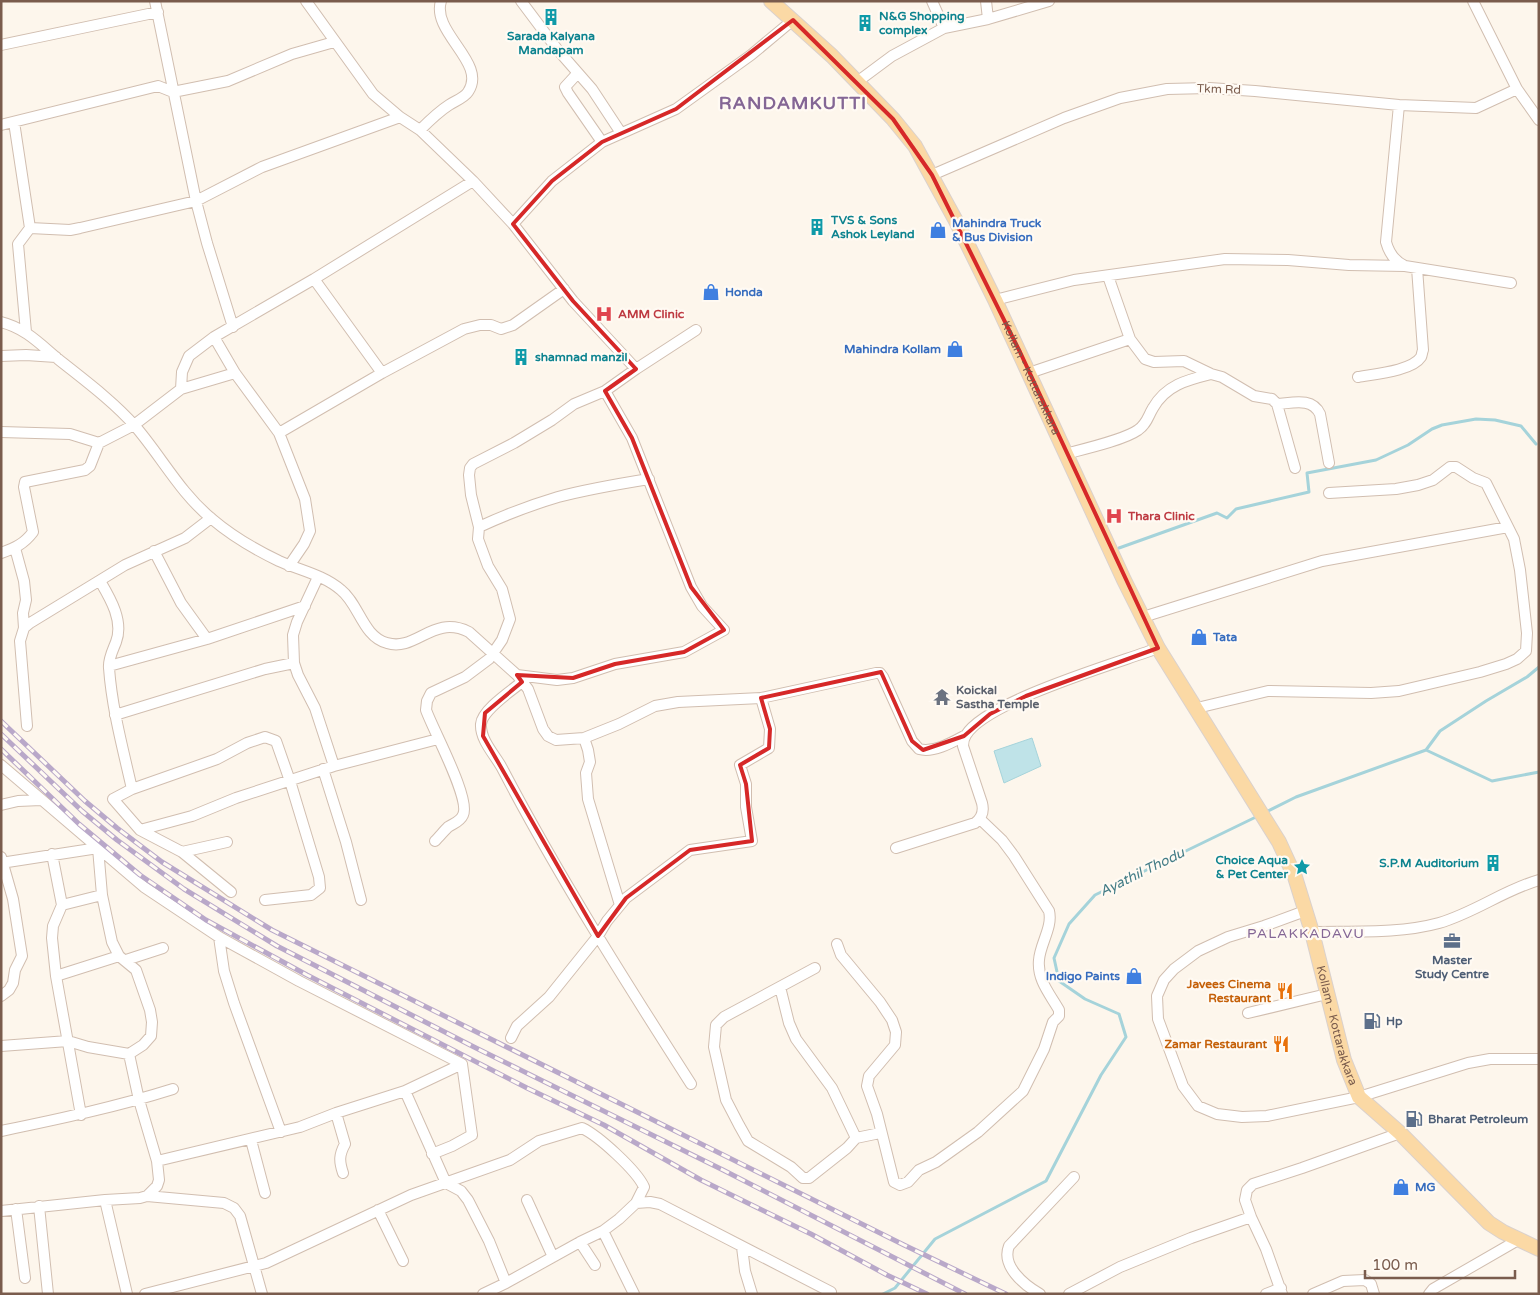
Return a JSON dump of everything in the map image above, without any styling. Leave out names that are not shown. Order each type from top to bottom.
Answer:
[{"type":"main road","name":"Kollam - Kottarakkara","points":[[771,1],[793,20],[893,119],[910,139],[932,175],[995,300],[1124,580],[1158,648],[1279,842],[1295,877],[1312,932],[1344,1060],[1359,1097],[1400,1133],[1489,1223],[1518,1240],[1539,1248]]},
{"type":"street","points":[[155,1],[196,201],[233,327]]},
{"type":"street","points":[[306,1],[334,42],[374,94],[420,130],[473,181],[512,224],[564,289],[636,369]]},
{"type":"street","points":[[420,130],[433,116],[467,95],[474,80],[471,69],[442,19],[440,11],[441,1]]},
{"type":"street","points":[[521,1],[556,49],[592,89],[621,133]]},
{"type":"street","points":[[932,1],[944,28]]},
{"type":"street","points":[[986,1],[988,19]]},
{"type":"street","points":[[857,82],[892,56],[944,28],[988,19],[1049,1]]},
{"type":"street","points":[[1473,1],[1517,89],[1539,120]]},
{"type":"street","points":[[1,45],[158,12]]},
{"type":"street","points":[[512,224],[552,181],[602,142],[676,109],[751,55],[793,20]]},
{"type":"street","points":[[1,125],[158,86],[173,92],[228,81],[292,54],[334,42]]},
{"type":"street","points":[[576,75],[565,87],[602,142]]},
{"type":"street","name":"Tkm Rd","points":[[932,175],[1064,118],[1120,98],[1167,89],[1255,90],[1399,105],[1476,108],[1517,89]]},
{"type":"street","points":[[1399,105],[1386,242],[1393,258],[1405,266]]},
{"type":"street","points":[[30,228],[70,230],[196,201],[262,167],[400,116]]},
{"type":"street","points":[[14,122],[30,228],[18,244],[26,332]]},
{"type":"street","points":[[181,389],[182,372],[189,356],[214,337],[314,279],[473,181]]},
{"type":"street","points":[[995,300],[1074,280],[1225,260],[1288,260],[1350,265],[1405,266],[1511,283]]},
{"type":"street","points":[[1358,377],[1400,369],[1415,363],[1421,357],[1423,350],[1417,268]]},
{"type":"street","points":[[1108,276],[1130,339],[1145,359],[1154,362],[1184,361],[1211,374],[1222,377],[1254,396],[1272,399],[1277,404],[1296,468]]},
{"type":"street","points":[[314,279],[382,373]]},
{"type":"street","points":[[279,433],[382,373],[464,329],[480,325],[490,325],[501,329],[513,325],[564,289]]},
{"type":"street","points":[[1,322],[14,325],[26,332],[95,389],[134,425],[188,496],[211,518],[246,543],[289,566],[318,577],[342,590],[378,640],[388,644],[400,645],[440,627],[460,627],[469,632],[493,652],[528,689],[541,724],[548,736],[556,740],[584,738],[619,724],[655,706],[678,702],[762,698],[880,673],[912,741],[918,750],[923,750],[938,747],[964,736],[977,723],[990,714],[1026,696],[1158,648]]},
{"type":"street","points":[[435,841],[448,827],[461,819],[465,812],[465,803],[426,710],[427,701],[431,693],[465,677],[489,659],[502,640],[510,619],[502,589],[488,566],[478,538],[479,527],[470,495],[470,468],[473,464],[514,443],[552,420],[574,404],[605,391],[696,330]]},
{"type":"street","points":[[214,337],[235,372],[279,433],[305,499],[310,531],[289,566]]},
{"type":"street","points":[[1029,373],[1130,339]]},
{"type":"street","points":[[1,356],[56,357]]},
{"type":"street","points":[[1,553],[16,548],[26,541],[33,532],[24,487],[25,482],[85,470],[90,466],[99,444],[134,425],[181,389],[235,372]]},
{"type":"street","points":[[1065,454],[1139,430],[1147,422],[1159,397],[1172,387],[1187,380],[1211,374]]},
{"type":"street","points":[[605,391],[632,438],[690,587],[702,606],[724,630],[684,652],[616,664],[573,678],[557,680],[519,678],[485,713],[481,725],[482,736],[598,936],[691,1084]]},
{"type":"street","points":[[1277,404],[1309,403],[1317,408],[1320,414],[1330,463]]},
{"type":"street","points":[[1,432],[70,434],[99,444]]},
{"type":"street","points":[[1197,708],[1268,691],[1371,693],[1399,691],[1480,672],[1517,660],[1526,651],[1527,633],[1520,570],[1514,539],[1486,482],[1473,478],[1456,467],[1450,467],[1433,480],[1418,484],[1396,488],[1329,493]]},
{"type":"street","points":[[479,527],[513,512],[558,497],[648,479]]},
{"type":"street","points":[[24,628],[125,565],[185,538],[211,518]]},
{"type":"street","points":[[1143,617],[1322,561],[1508,527]]},
{"type":"street","points":[[16,548],[24,581],[26,600],[23,613],[24,628],[20,641],[27,726]]},
{"type":"street","points":[[154,551],[181,603],[207,639]]},
{"type":"street","points":[[318,577],[293,635],[294,663],[315,708],[334,766]]},
{"type":"street","points":[[100,581],[111,600],[118,629],[117,640],[112,650],[109,666],[115,715],[132,789]]},
{"type":"street","points":[[109,666],[207,639],[304,606]]},
{"type":"street","points":[[115,715],[265,669],[294,663]]},
{"type":"street","points":[[511,1038],[517,1026],[549,997],[598,936],[620,904],[656,874],[690,850],[752,841],[746,807],[746,784],[740,765],[769,748],[770,729],[762,698]]},
{"type":"street","points":[[896,848],[975,824],[980,819],[983,808],[966,760],[963,746],[964,736]]},
{"type":"street","points":[[231,892],[182,852],[140,830],[113,799],[132,789],[210,762],[247,743],[265,737],[276,741],[290,781],[319,878],[320,888],[311,895],[266,900]]},
{"type":"street","points":[[584,738],[590,762],[586,773],[588,799],[620,904]]},
{"type":"street","points":[[140,830],[192,816],[236,798],[334,766],[438,739]]},
{"type":"street","points":[[1,765],[144,888],[219,937],[299,981],[462,1064]]},
{"type":"street","points":[[323,770],[346,842],[351,868],[361,900]]},
{"type":"street","points":[[1,806],[42,800]]},
{"type":"street","points":[[837,944],[841,954],[888,1014],[896,1032],[895,1044],[869,1076],[866,1086],[877,1114],[880,1134],[894,1182],[900,1185],[908,1182],[919,1170],[936,1162],[978,1132],[1023,1091],[1044,1049],[1053,1022],[1059,1016],[1059,1010],[1045,990],[1038,961],[1051,919],[1049,911],[1002,840],[980,819]]},
{"type":"street","points":[[182,852],[227,842]]},
{"type":"street","points":[[1,996],[9,990],[13,983],[22,956],[13,899],[2,861],[98,848]]},
{"type":"street","points":[[1,1046],[68,1041],[88,1047],[129,1054],[143,1045],[151,1036],[152,1022],[150,1010],[136,970],[123,958],[112,942],[102,895],[98,848]]},
{"type":"street","points":[[52,854],[62,904],[53,926],[52,938],[56,976],[81,1115]]},
{"type":"street","points":[[1312,932],[1403,929],[1440,923],[1539,880]]},
{"type":"street","points":[[62,904],[102,895]]},
{"type":"street","points":[[1305,911],[1228,937],[1198,951],[1164,980],[1157,996],[1158,1019],[1183,1086],[1198,1106],[1217,1114],[1242,1118],[1267,1116],[1359,1097],[1468,1063],[1490,1059],[1539,1059]]},
{"type":"street","points":[[219,937],[224,970],[234,1003],[282,1132]]},
{"type":"street","points":[[56,976],[163,948]]},
{"type":"street","points":[[816,968],[724,1016],[716,1025],[714,1047],[726,1100],[748,1141],[791,1167],[803,1178],[809,1178],[856,1138],[880,1134]]},
{"type":"street","points":[[780,987],[789,1023],[796,1039],[832,1088],[856,1138]]},
{"type":"street","points":[[1248,1013],[1327,994]]},
{"type":"street","points":[[129,1054],[139,1100],[158,1161],[160,1180],[147,1196]]},
{"type":"street","points":[[158,1161],[300,1127],[405,1090],[462,1064]]},
{"type":"street","points":[[432,1154],[472,1135],[462,1064]]},
{"type":"street","points":[[1,1131],[81,1115],[173,1089]]},
{"type":"street","points":[[405,1090],[446,1182],[461,1191],[468,1200],[489,1242],[506,1283]]},
{"type":"street","points":[[336,1113],[344,1144],[340,1152],[343,1173]]},
{"type":"street","points":[[145,1294],[266,1263],[411,1195],[510,1160],[539,1141],[582,1128],[590,1132],[613,1151],[641,1181],[644,1187],[636,1203],[603,1231],[483,1294]]},
{"type":"street","points":[[1266,1294],[1282,1291],[1245,1200],[1247,1190],[1253,1184],[1400,1133]]},
{"type":"street","points":[[250,1140],[265,1193]]},
{"type":"street","points":[[1040,1294],[1031,1289],[1012,1270],[1006,1253],[1009,1246],[1074,1177]]},
{"type":"street","points":[[1,1211],[147,1196],[224,1203],[234,1208],[240,1216],[262,1294]]},
{"type":"street","points":[[105,1200],[127,1294]]},
{"type":"street","points":[[527,1200],[553,1256]]},
{"type":"street","points":[[636,1203],[650,1202],[660,1204],[831,1292]]},
{"type":"street","points":[[39,1206],[48,1294]]},
{"type":"street","points":[[16,1209],[25,1278]]},
{"type":"street","points":[[378,1210],[402,1261]]},
{"type":"street","points":[[1069,1294],[1120,1268],[1164,1249],[1251,1217]]},
{"type":"street","points":[[603,1231],[634,1294]]},
{"type":"street","points":[[1429,1294],[1433,1289],[1518,1240]]},
{"type":"street","points":[[580,1242],[595,1265]]},
{"type":"street","points":[[742,1247],[745,1271],[752,1294]]},
{"type":"street","points":[[1313,1294],[1343,1281],[1365,1280],[1371,1284],[1374,1294]]},
{"type":"highlighted area","points":[[793,20],[893,119],[932,175],[1020,352],[1158,648],[1026,696],[990,714],[964,736],[923,750],[912,741],[881,672],[761,698],[770,729],[769,748],[740,765],[746,784],[752,841],[690,850],[626,898],[598,936],[483,736],[485,713],[522,682],[517,675],[573,678],[615,664],[684,652],[724,630],[691,587],[632,438],[605,391],[636,369],[573,301],[513,224],[552,181],[602,142],[676,109]]},
{"type":"water","points":[[1032,738],[1041,766],[1004,783],[994,751]]},
{"type":"waterway","points":[[1119,548],[1217,513],[1227,518],[1236,509],[1309,492],[1307,473],[1376,460],[1408,445],[1432,429],[1442,425],[1476,419],[1495,420],[1521,426],[1536,444]]},
{"type":"waterway","points":[[1426,750],[1440,731],[1527,677],[1539,667]]},
{"type":"waterway","name":"Ayathil Thodu","points":[[1264,813],[1296,797],[1426,750],[1492,781],[1539,772]]},
{"type":"waterway","name":"Ayathil Thodu","points":[[883,1294],[895,1288],[935,1239],[1046,1181],[1101,1075],[1126,1037],[1119,1014],[1085,999],[1059,981],[1054,958],[1069,924],[1095,895],[1258,816]]},
{"type":"railway","points":[[1,721],[85,801],[117,828],[162,862],[272,930],[1006,1294]]},
{"type":"railway","points":[[1,734],[82,811],[117,840],[184,889],[277,946],[965,1294]]},
{"type":"railway","points":[[1,749],[79,824],[140,875],[206,920],[307,975],[527,1088],[604,1125],[701,1180],[927,1294]]},
{"type":"place","name":"Sarada Kalyana Mandapam","points":[[551,17]]},
{"type":"place","name":"N&G Shopping complex","points":[[865,23]]},
{"type":"place","name":"TVS & Sons Ashok Leyland","points":[[817,227]]},
{"type":"place","name":"Mahindra Truck & Bus Division","points":[[938,230]]},
{"type":"place","name":"Honda","points":[[711,292]]},
{"type":"place","name":"AMM Clinic","points":[[604,314]]},
{"type":"place","name":"Mahindra Kollam","points":[[955,349]]},
{"type":"place","name":"shamnad manzil","points":[[521,357]]},
{"type":"place","name":"Thara Clinic","points":[[1114,516]]},
{"type":"place","name":"Tata","points":[[1199,637]]},
{"type":"place","name":"Koickal Sastha Temple","points":[[942,697]]},
{"type":"place","name":"S.P.M Auditorium","points":[[1493,863]]},
{"type":"place","name":"Choice Aqua & Pet Center","points":[[1302,867]]},
{"type":"place","name":"Master Study Centre","points":[[1452,941]]},
{"type":"place","name":"Indigo Paints","points":[[1134,976]]},
{"type":"place","name":"Javees Cinema Restaurant","points":[[1285,991]]},
{"type":"place","name":"Hp","points":[[1372,1021]]},
{"type":"place","name":"Zamar Restaurant","points":[[1281,1044]]},
{"type":"place","name":"Bharat Petroleum","points":[[1414,1119]]},
{"type":"place","name":"MG","points":[[1401,1187]]},
{"type":"district","name":"RANDAMKUTTI","points":[[793,103]]},
{"type":"district","name":"PALAKKADAVU","points":[[1306,933]]}]
